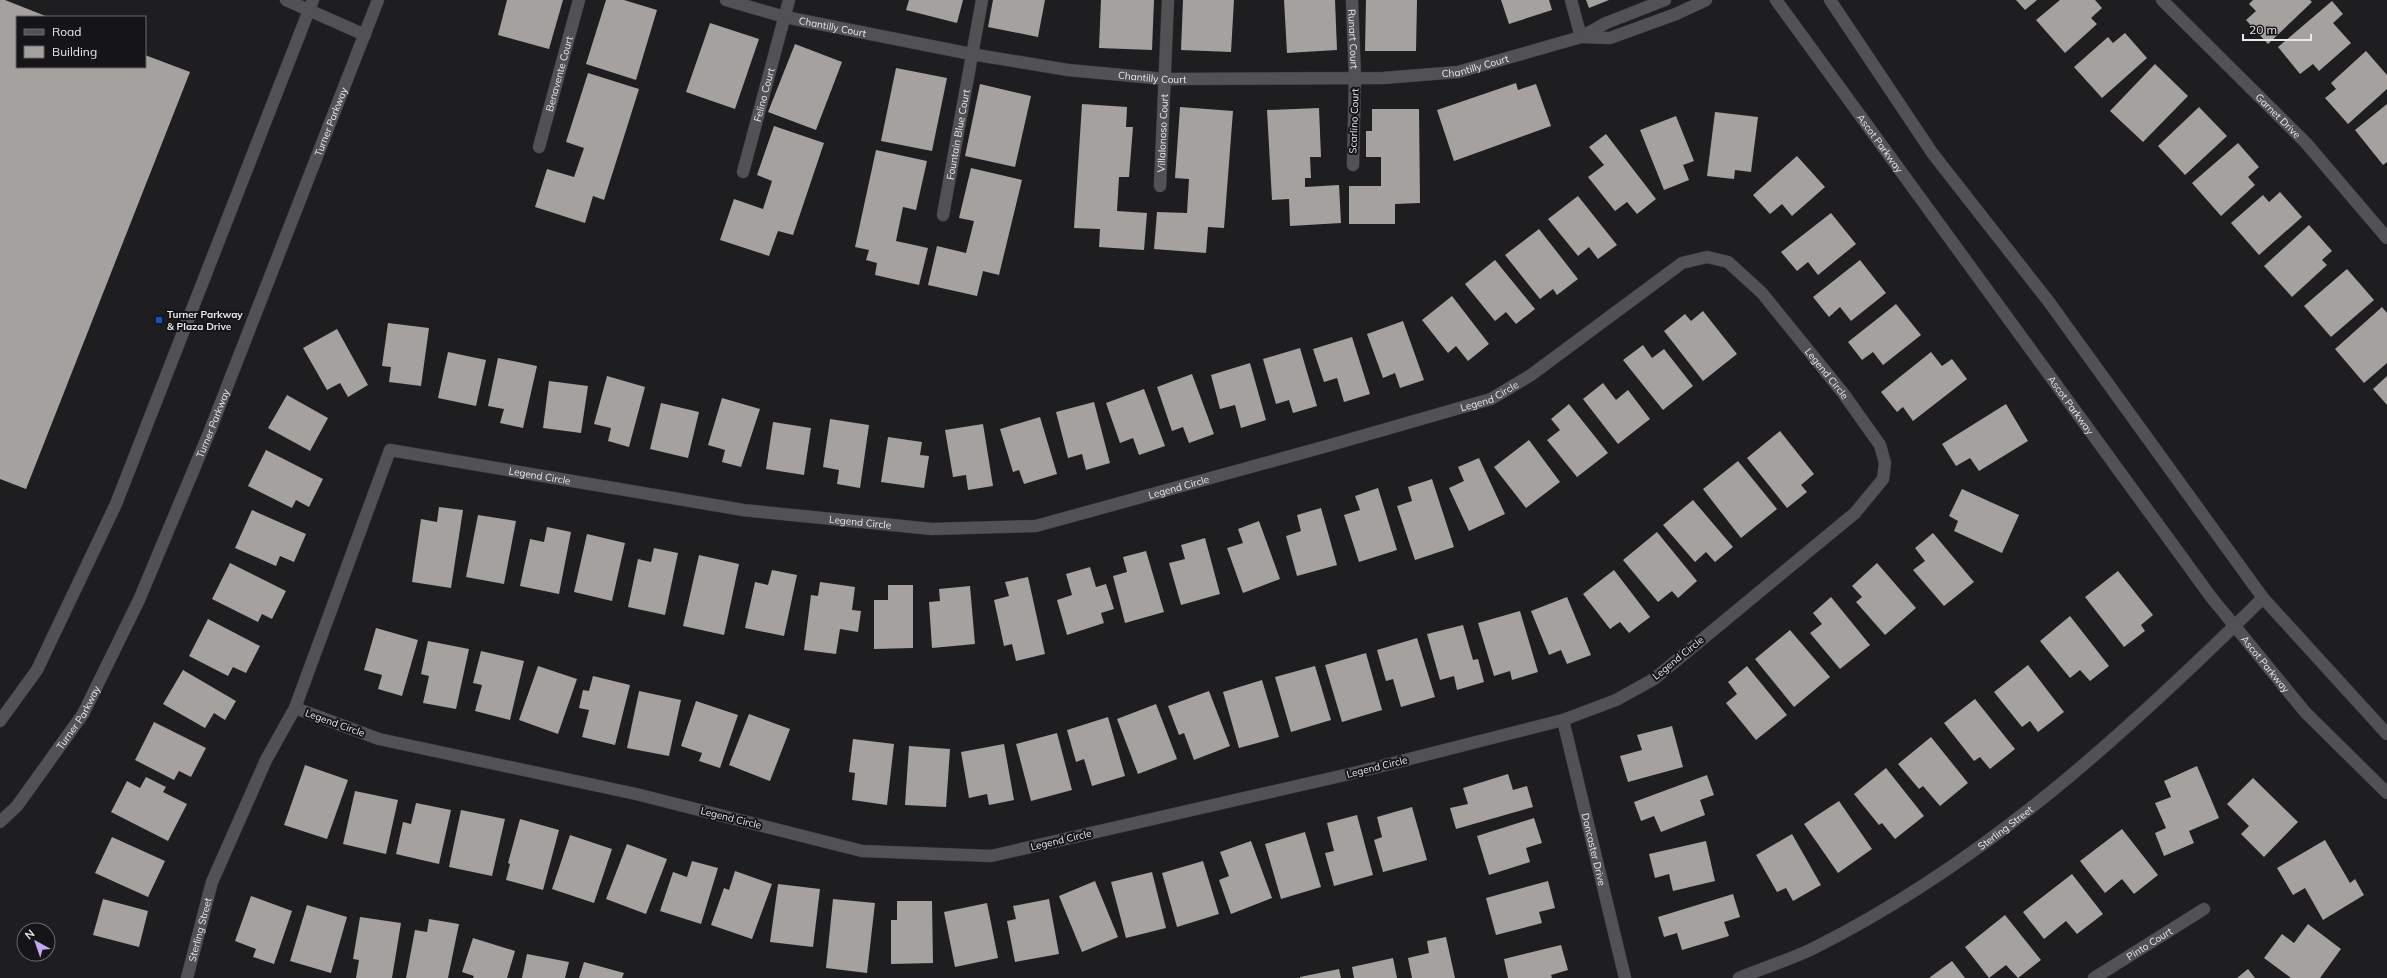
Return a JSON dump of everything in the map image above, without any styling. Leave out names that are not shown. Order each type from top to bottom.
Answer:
[{"type":"street","points":[[286,0],[311,5],[365,35]]},
{"type":"street","name":"Turner Parkway","points":[[0,822],[17,806],[83,714],[139,600],[210,433],[378,0]]},
{"type":"street","name":"Benavente Court","points":[[539,146],[579,0]]},
{"type":"street","name":"Chantilly Court","points":[[726,0],[785,17],[972,54],[1068,70],[1165,79],[1383,78],[1458,72],[1581,37],[1606,23],[1663,1],[1666,18]]},
{"type":"street","name":"Felino Court","points":[[743,172],[789,0]]},
{"type":"street","name":"Fountain Blue Court","points":[[943,215],[982,0]]},
{"type":"street","name":"Villalonoso Court","points":[[1160,186],[1168,0]]},
{"type":"street","name":"Runart Court","points":[[1352,0],[1355,78]]},
{"type":"street","points":[[1570,0],[1581,37]]},
{"type":"street","name":"Chantilly Court","points":[[1581,37],[1610,38],[1666,18],[1706,0]]},
{"type":"street","name":"Ascot Parkway","points":[[1776,0],[1998,302],[2126,483],[2211,596],[2305,712],[2387,793]]},
{"type":"street","points":[[1830,0],[1933,154],[2048,302],[2263,598],[2387,734]]},
{"type":"street","name":"Garnet Drive","points":[[2162,0],[2205,45],[2306,143],[2387,238]]},
{"type":"street","points":[[0,721],[36,670],[116,504],[311,5]]},
{"type":"street","name":"Scarlino Court","points":[[1352,165],[1355,78]]},
{"type":"street","name":"Legend Circle","points":[[212,882],[266,760],[295,708],[390,450],[743,510],[932,529],[1036,526],[1491,399],[1531,375],[1682,263],[1707,257],[1728,262],[1762,292],[1842,393],[1880,445],[1885,463],[1882,479],[1855,513],[1654,679],[1616,700],[1563,720],[1358,772],[991,856],[862,851],[636,794],[379,739],[295,708]]},
{"type":"street","name":"Sterling Street","points":[[1739,978],[1811,949],[1894,904],[2004,830],[2074,774],[2235,626],[2263,598]]},
{"type":"street","name":"Doncaster Drive","points":[[1563,720],[1625,978]]},
{"type":"street","name":"Sterling Street","points":[[187,978],[212,882]]},
{"type":"street","name":"Pinto Court","points":[[2094,978],[2204,909]]},
{"type":"building","points":[[0,0],[5,0],[45,16],[16,16],[16,68],[146,68],[146,55],[190,72],[26,489],[0,479]]},
{"type":"building","points":[[507,0],[563,0],[549,49],[498,35]]},
{"type":"building","points":[[606,0],[624,0],[657,10],[636,80],[586,64]]},
{"type":"building","points":[[909,0],[963,0],[957,23],[906,10]]},
{"type":"building","points":[[993,0],[1045,0],[1038,37],[988,27]]},
{"type":"building","points":[[1101,0],[1154,0],[1152,50],[1099,48]]},
{"type":"building","points":[[1183,0],[1234,0],[1231,52],[1181,50]]},
{"type":"building","points":[[1284,0],[1335,0],[1337,50],[1287,53]]},
{"type":"building","points":[[1366,0],[1417,0],[1416,51],[1365,51]]},
{"type":"building","points":[[1501,0],[1549,0],[1552,10],[1509,24]]},
{"type":"building","points":[[1586,0],[1609,0],[1589,8]]},
{"type":"building","points":[[2016,0],[2037,0],[2025,10]]},
{"type":"building","points":[[2060,0],[2095,0],[2102,8],[2091,18],[2097,24],[2065,53],[2036,20]]},
{"type":"building","points":[[2253,0],[2310,0],[2312,2],[2268,44],[2246,20],[2256,11],[2249,4]]},
{"type":"building","points":[[2332,1],[2343,14],[2333,23],[2351,43],[2319,71],[2313,64],[2300,74],[2278,47]]},
{"type":"building","points":[[710,23],[759,39],[735,109],[686,92]]},
{"type":"building","points":[[2125,33],[2147,58],[2102,98],[2074,67],[2108,37],[2113,43]]},
{"type":"building","points":[[795,44],[842,62],[816,130],[768,112]]},
{"type":"building","points":[[2366,51],[2387,75],[2387,89],[2348,124],[2325,98],[2336,89],[2331,83]]},
{"type":"building","points":[[2155,64],[2188,96],[2143,142],[2110,111]]},
{"type":"building","points":[[896,68],[947,78],[932,151],[881,141]]},
{"type":"building","points":[[588,73],[639,89],[604,200],[593,196],[585,223],[535,207],[547,169],[574,177],[584,148],[566,142]]},
{"type":"building","points":[[1516,83],[1518,90],[1536,84],[1551,126],[1454,161],[1437,110]]},
{"type":"building","points":[[980,84],[1031,96],[1015,167],[965,156]]},
{"type":"building","points":[[1082,104],[1127,107],[1126,127],[1133,127],[1129,177],[1119,177],[1117,211],[1147,213],[1144,250],[1099,247],[1100,229],[1074,228]]},
{"type":"building","points":[[2387,104],[2387,162],[2383,165],[2355,130]]},
{"type":"building","points":[[1180,107],[1233,111],[1224,228],[1208,227],[1206,253],[1154,249],[1157,212],[1187,213],[1189,179],[1175,178]]},
{"type":"building","points":[[2199,107],[2227,136],[2185,175],[2158,146]]},
{"type":"building","points":[[1319,108],[1321,157],[1310,157],[1311,178],[1305,178],[1305,187],[1339,185],[1341,223],[1290,226],[1289,199],[1272,200],[1267,110]]},
{"type":"building","points":[[1372,109],[1419,109],[1420,203],[1395,204],[1395,224],[1349,224],[1349,186],[1381,186],[1381,157],[1366,157],[1366,131],[1372,131]]},
{"type":"building","points":[[1715,112],[1758,117],[1751,172],[1735,170],[1734,179],[1707,176]]},
{"type":"building","points":[[1676,116],[1694,161],[1683,165],[1689,180],[1664,190],[1640,130]]},
{"type":"building","points":[[774,126],[824,143],[793,235],[778,231],[769,256],[720,240],[734,199],[763,209],[772,181],[757,175]]},
{"type":"building","points":[[1606,134],[1656,199],[1637,214],[1627,202],[1615,211],[1588,177],[1604,165],[1589,147]]},
{"type":"building","points":[[2238,143],[2259,167],[2248,177],[2255,185],[2221,216],[2192,183]]},
{"type":"building","points":[[876,150],[927,161],[916,210],[903,207],[896,241],[928,248],[919,285],[875,275],[877,263],[866,260],[869,250],[855,247]]},
{"type":"building","points":[[1797,156],[1825,187],[1792,216],[1782,204],[1770,214],[1753,195]]},
{"type":"building","points":[[971,168],[1022,180],[999,275],[983,271],[977,296],[928,285],[937,246],[966,253],[974,221],[959,218]]},
{"type":"building","points":[[2280,192],[2302,217],[2259,255],[2231,223],[2263,195],[2269,202]]},
{"type":"building","points":[[1578,196],[1617,245],[1598,259],[1589,247],[1578,256],[1548,219]]},
{"type":"building","points":[[1831,213],[1856,244],[1818,275],[1808,262],[1797,271],[1781,252]]},
{"type":"building","points":[[2309,225],[2332,251],[2322,260],[2327,265],[2292,297],[2264,266]]},
{"type":"building","points":[[1539,229],[1578,279],[1557,295],[1553,289],[1540,299],[1505,255]]},
{"type":"building","points":[[1495,260],[1535,309],[1516,324],[1506,312],[1495,321],[1465,284]]},
{"type":"building","points":[[1860,260],[1886,293],[1851,321],[1840,307],[1829,317],[1813,297]]},
{"type":"building","points":[[2347,269],[2374,300],[2331,337],[2304,306]]},
{"type":"building","points":[[1452,296],[1489,344],[1468,361],[1456,346],[1448,353],[1422,320]]},
{"type":"building","points":[[1896,304],[1921,335],[1883,365],[1873,352],[1862,360],[1848,342]]},
{"type":"building","points":[[2382,307],[2387,313],[2387,363],[2364,383],[2335,349]]},
{"type":"building","points":[[1703,311],[1737,354],[1703,381],[1664,331],[1685,314],[1691,321]]},
{"type":"building","points":[[1403,321],[1424,380],[1400,388],[1395,373],[1383,378],[1367,334]]},
{"type":"building","points":[[388,323],[429,328],[421,386],[389,382],[391,367],[382,366]]},
{"type":"building","points":[[337,329],[368,385],[348,397],[340,383],[327,390],[303,348]]},
{"type":"building","points":[[1352,337],[1370,394],[1344,402],[1337,378],[1324,382],[1313,349]]},
{"type":"building","points":[[1643,345],[1652,358],[1664,349],[1693,386],[1663,410],[1623,360]]},
{"type":"building","points":[[1300,348],[1317,406],[1293,413],[1289,400],[1276,404],[1263,359]]},
{"type":"building","points":[[448,352],[486,360],[476,406],[438,398]]},
{"type":"building","points":[[1931,352],[1942,366],[1952,359],[1967,379],[1913,421],[1903,407],[1897,412],[1881,392]]},
{"type":"building","points":[[498,358],[537,366],[523,428],[500,423],[504,409],[488,406]]},
{"type":"building","points":[[1250,363],[1266,420],[1241,428],[1235,405],[1220,409],[1211,375]]},
{"type":"building","points":[[1192,374],[1214,434],[1189,443],[1183,427],[1172,431],[1157,387]]},
{"type":"building","points":[[607,376],[645,387],[629,447],[608,441],[611,428],[594,424]]},
{"type":"building","points":[[2387,376],[2387,405],[2373,389]]},
{"type":"building","points":[[549,381],[588,386],[581,433],[543,428]]},
{"type":"building","points":[[1603,383],[1616,400],[1628,390],[1650,419],[1618,444],[1583,399]]},
{"type":"building","points":[[1144,389],[1165,446],[1139,455],[1133,438],[1120,443],[1106,403]]},
{"type":"building","points":[[287,395],[328,418],[310,451],[268,428]]},
{"type":"building","points":[[722,398],[760,409],[741,467],[722,462],[725,450],[708,445]]},
{"type":"building","points":[[1094,402],[1110,463],[1086,470],[1082,454],[1068,458],[1056,412]]},
{"type":"building","points":[[661,403],[699,412],[688,458],[650,449]]},
{"type":"building","points":[[1569,404],[1608,453],[1577,477],[1547,440],[1560,430],[1551,419]]},
{"type":"building","points":[[2006,404],[2028,441],[1979,471],[1970,458],[1956,466],[1942,444]]},
{"type":"building","points":[[1040,417],[1057,474],[1024,484],[1019,470],[1013,472],[1000,429]]},
{"type":"building","points":[[830,419],[869,425],[860,488],[837,484],[839,470],[823,467]]},
{"type":"building","points":[[773,422],[811,428],[804,475],[766,469]]},
{"type":"building","points":[[983,424],[993,486],[968,490],[966,475],[953,477],[945,430]]},
{"type":"building","points":[[1780,431],[1814,474],[1801,485],[1807,492],[1787,508],[1747,458]]},
{"type":"building","points":[[888,437],[922,442],[920,455],[929,456],[924,488],[881,482]]},
{"type":"building","points":[[1529,440],[1560,482],[1526,508],[1494,467]]},
{"type":"building","points":[[266,450],[323,479],[309,507],[296,500],[292,508],[248,486]]},
{"type":"building","points":[[1479,458],[1505,514],[1469,531],[1449,488],[1464,481],[1458,467]]},
{"type":"building","points":[[1738,461],[1777,509],[1741,538],[1703,489]]},
{"type":"building","points":[[1432,479],[1454,547],[1415,560],[1397,506],[1412,501],[1408,487]]},
{"type":"building","points":[[1378,488],[1397,550],[1359,562],[1344,515],[1360,510],[1355,496]]},
{"type":"building","points":[[1962,489],[2019,515],[2002,553],[1954,531],[1958,521],[1949,516]]},
{"type":"building","points":[[1693,500],[1733,547],[1715,562],[1706,552],[1695,562],[1663,525]]},
{"type":"building","points":[[439,507],[463,510],[451,588],[412,582],[421,519],[437,522]]},
{"type":"building","points":[[1321,508],[1337,565],[1297,576],[1286,536],[1301,531],[1297,515]]},
{"type":"building","points":[[252,510],[306,534],[294,562],[280,556],[276,566],[235,548]]},
{"type":"building","points":[[478,515],[516,521],[504,584],[466,577]]},
{"type":"building","points":[[1259,521],[1280,579],[1243,593],[1227,548],[1243,543],[1238,529]]},
{"type":"building","points":[[547,527],[571,532],[559,594],[520,586],[530,539],[544,542]]},
{"type":"building","points":[[1657,532],[1697,581],[1678,598],[1672,591],[1658,602],[1623,560]]},
{"type":"building","points":[[1933,533],[1974,582],[1944,606],[1913,570],[1925,561],[1915,548]]},
{"type":"building","points":[[587,534],[625,543],[612,601],[574,592]]},
{"type":"building","points":[[1205,538],[1220,594],[1181,605],[1169,563],[1185,559],[1181,545]]},
{"type":"building","points":[[654,548],[678,553],[665,615],[628,607],[638,559],[651,562]]},
{"type":"building","points":[[1146,551],[1164,612],[1125,623],[1113,576],[1127,572],[1123,557]]},
{"type":"building","points":[[699,555],[739,564],[724,635],[683,626]]},
{"type":"building","points":[[230,563],[286,591],[272,619],[262,614],[258,622],[212,599]]},
{"type":"building","points":[[1877,563],[1916,608],[1885,635],[1856,602],[1862,597],[1852,586]]},
{"type":"building","points":[[1090,567],[1096,587],[1106,584],[1114,609],[1101,613],[1104,623],[1067,635],[1057,600],[1072,595],[1066,574]]},
{"type":"building","points":[[772,570],[797,575],[784,636],[745,628],[755,582],[768,585]]},
{"type":"building","points":[[1614,570],[1650,617],[1629,633],[1620,622],[1610,629],[1583,594]]},
{"type":"building","points":[[2118,571],[2153,615],[2141,625],[2145,631],[2124,647],[2085,597]]},
{"type":"building","points":[[1028,577],[1045,654],[1016,661],[1012,644],[1004,646],[994,600],[1009,596],[1005,582]]},
{"type":"building","points":[[820,582],[855,587],[852,610],[861,611],[858,632],[840,629],[836,654],[804,650],[811,595],[818,596]]},
{"type":"building","points":[[888,585],[913,585],[913,648],[874,649],[874,600],[888,600]]},
{"type":"building","points":[[970,586],[975,644],[932,648],[929,602],[940,601],[939,589]]},
{"type":"building","points":[[1567,597],[1591,655],[1567,664],[1561,650],[1549,655],[1531,611]]},
{"type":"building","points":[[1831,597],[1870,645],[1840,669],[1810,633],[1822,624],[1813,613]]},
{"type":"building","points":[[1520,611],[1538,672],[1512,680],[1510,671],[1494,676],[1478,623]]},
{"type":"building","points":[[2070,616],[2109,666],[2090,681],[2080,670],[2070,678],[2040,641]]},
{"type":"building","points":[[208,619],[260,646],[246,673],[233,667],[228,676],[189,656]]},
{"type":"building","points":[[1463,625],[1473,660],[1478,659],[1484,682],[1457,690],[1454,676],[1440,680],[1427,634]]},
{"type":"building","points":[[376,628],[418,640],[402,696],[378,689],[382,675],[364,670]]},
{"type":"building","points":[[1790,630],[1830,677],[1794,707],[1755,659]]},
{"type":"building","points":[[1417,638],[1435,697],[1401,707],[1393,679],[1386,681],[1377,650]]},
{"type":"building","points":[[428,641],[469,649],[456,709],[423,703],[429,676],[421,674]]},
{"type":"building","points":[[481,651],[524,661],[510,720],[475,711],[482,685],[473,683]]},
{"type":"building","points":[[1366,653],[1382,710],[1342,722],[1325,665]]},
{"type":"building","points":[[2028,665],[2064,712],[2038,732],[2030,721],[2022,727],[1994,692]]},
{"type":"building","points":[[538,666],[577,679],[558,734],[519,720]]},
{"type":"building","points":[[1315,666],[1331,720],[1291,732],[1275,677]]},
{"type":"building","points":[[1747,666],[1787,715],[1756,740],[1726,703],[1737,694],[1728,682]]},
{"type":"building","points":[[183,670],[236,701],[225,720],[214,713],[205,728],[163,704]]},
{"type":"building","points":[[593,676],[630,685],[615,745],[582,737],[589,710],[579,708],[583,690],[589,691]]},
{"type":"building","points":[[1262,680],[1279,737],[1239,748],[1223,692]]},
{"type":"building","points":[[639,691],[681,700],[669,756],[627,748]]},
{"type":"building","points":[[1209,691],[1230,746],[1194,760],[1184,733],[1179,735],[1168,706]]},
{"type":"building","points":[[1975,699],[2015,749],[1990,769],[1980,757],[1974,761],[1944,723]]},
{"type":"building","points":[[696,701],[738,715],[720,768],[699,761],[702,753],[681,746]]},
{"type":"building","points":[[1156,704],[1177,759],[1138,774],[1117,719]]},
{"type":"building","points":[[749,714],[790,729],[770,781],[729,765]]},
{"type":"building","points":[[1108,717],[1125,776],[1092,786],[1084,759],[1076,762],[1067,730]]},
{"type":"building","points":[[154,722],[206,748],[191,777],[179,771],[174,780],[135,760]]},
{"type":"building","points":[[1672,726],[1683,767],[1628,782],[1620,756],[1642,750],[1637,735]]},
{"type":"building","points":[[1057,733],[1072,790],[1031,801],[1016,744]]},
{"type":"building","points":[[1931,737],[1968,783],[1940,806],[1923,786],[1919,789],[1898,764]]},
{"type":"building","points":[[853,739],[894,744],[887,805],[852,800],[855,773],[849,772]]},
{"type":"building","points":[[1004,744],[1014,800],[989,805],[987,794],[969,798],[961,752]]},
{"type":"building","points":[[909,746],[950,749],[946,807],[905,805]]},
{"type":"building","points":[[305,765],[348,780],[327,839],[284,825]]},
{"type":"building","points":[[2197,766],[2219,818],[2189,831],[2194,843],[2164,856],[2155,833],[2166,828],[2155,803],[2171,797],[2164,781]]},
{"type":"building","points":[[1886,768],[1924,816],[1895,839],[1882,823],[1879,825],[1854,794]]},
{"type":"building","points":[[1508,774],[1513,790],[1527,786],[1533,807],[1456,829],[1450,808],[1468,804],[1463,788]]},
{"type":"building","points":[[1707,775],[1714,795],[1700,800],[1705,815],[1661,832],[1654,816],[1641,821],[1634,802]]},
{"type":"building","points":[[146,777],[166,787],[163,792],[187,804],[168,841],[111,812],[127,781],[140,788]]},
{"type":"building","points":[[2253,778],[2298,822],[2264,857],[2241,834],[2249,826],[2227,804]]},
{"type":"building","points":[[355,791],[398,800],[386,854],[343,844]]},
{"type":"building","points":[[1839,801],[1872,849],[1838,873],[1804,824]]},
{"type":"building","points":[[416,803],[451,810],[439,864],[396,854],[403,822],[411,824]]},
{"type":"building","points":[[1412,807],[1427,860],[1383,872],[1374,840],[1382,837],[1377,817]]},
{"type":"building","points":[[461,810],[505,819],[492,876],[449,867]]},
{"type":"building","points":[[1357,815],[1373,875],[1334,886],[1325,853],[1334,851],[1327,823]]},
{"type":"building","points":[[1534,818],[1542,843],[1526,848],[1530,862],[1489,875],[1477,836]]},
{"type":"building","points":[[520,819],[559,830],[543,890],[506,880],[510,864],[508,863]]},
{"type":"building","points":[[2122,829],[2158,875],[2134,894],[2122,879],[2105,893],[2080,861]]},
{"type":"building","points":[[1305,832],[1321,887],[1281,899],[1265,844]]},
{"type":"building","points":[[1792,834],[1821,885],[1793,901],[1786,888],[1777,892],[1756,855]]},
{"type":"building","points":[[570,835],[612,849],[594,903],[552,889]]},
{"type":"building","points":[[112,837],[165,861],[148,897],[95,873]]},
{"type":"building","points":[[2325,840],[2350,883],[2355,879],[2364,895],[2323,920],[2305,888],[2293,895],[2277,868]]},
{"type":"building","points":[[1251,841],[1272,898],[1231,914],[1219,880],[1229,876],[1220,852]]},
{"type":"building","points":[[1706,841],[1715,881],[1673,891],[1669,874],[1655,878],[1649,854]]},
{"type":"building","points":[[627,844],[667,859],[646,914],[606,899]]},
{"type":"building","points":[[692,861],[718,868],[701,924],[660,911],[673,872],[687,877]]},
{"type":"building","points":[[1203,861],[1219,914],[1177,927],[1162,873]]},
{"type":"building","points":[[735,871],[772,884],[752,939],[711,925],[724,888],[729,890]]},
{"type":"building","points":[[1152,872],[1166,928],[1126,938],[1111,882]]},
{"type":"building","points":[[2072,874],[2103,914],[2077,934],[2066,921],[2044,939],[2023,912]]},
{"type":"building","points":[[1095,881],[1118,937],[1082,952],[1059,896]]},
{"type":"building","points":[[1548,881],[1555,908],[1539,912],[1542,923],[1496,935],[1486,898]]},
{"type":"building","points":[[778,884],[820,889],[813,947],[770,942]]},
{"type":"building","points":[[1733,894],[1740,917],[1724,922],[1729,936],[1682,950],[1677,933],[1664,937],[1658,917]]},
{"type":"building","points":[[251,896],[292,911],[274,964],[253,957],[256,949],[235,941]]},
{"type":"building","points":[[103,899],[148,911],[139,947],[93,935]]},
{"type":"building","points":[[833,899],[875,903],[867,973],[826,968]]},
{"type":"building","points":[[1049,899],[1059,954],[1015,962],[1007,921],[1016,919],[1013,906]]},
{"type":"building","points":[[897,901],[932,901],[933,963],[891,964],[891,920],[897,920]]},
{"type":"building","points":[[987,903],[998,958],[955,967],[944,912]]},
{"type":"building","points":[[307,905],[347,917],[331,973],[290,961]]},
{"type":"building","points":[[2005,915],[2041,960],[2018,978],[2006,965],[1989,978],[1965,947]]},
{"type":"building","points":[[360,917],[401,923],[392,978],[356,978],[359,960],[353,959]]},
{"type":"building","points":[[429,919],[459,924],[448,978],[406,978],[415,930],[427,932]]},
{"type":"building","points":[[2308,924],[2341,949],[2320,978],[2291,978],[2264,958],[2282,934],[2294,943]]},
{"type":"building","points":[[1446,937],[1455,978],[1412,978],[1408,958],[1429,953],[1427,941]]},
{"type":"building","points":[[473,938],[515,951],[507,978],[473,978],[474,976],[462,972]]},
{"type":"building","points":[[1561,945],[1568,970],[1551,975],[1552,978],[1508,978],[1504,959]]},
{"type":"building","points":[[527,954],[569,962],[565,978],[522,978]]},
{"type":"building","points":[[1393,958],[1397,978],[1354,978],[1352,967]]},
{"type":"building","points":[[1952,961],[1965,978],[1929,978]]},
{"type":"building","points":[[584,962],[624,973],[622,978],[579,978]]},
{"type":"building","points":[[1339,969],[1341,978],[1300,978],[1300,977]]},
{"type":"building","points":[[2248,969],[2255,978],[2237,978]]},
{"type":"place","name":"Turner Parkway & Plaza Drive","points":[[159,320]]}]
